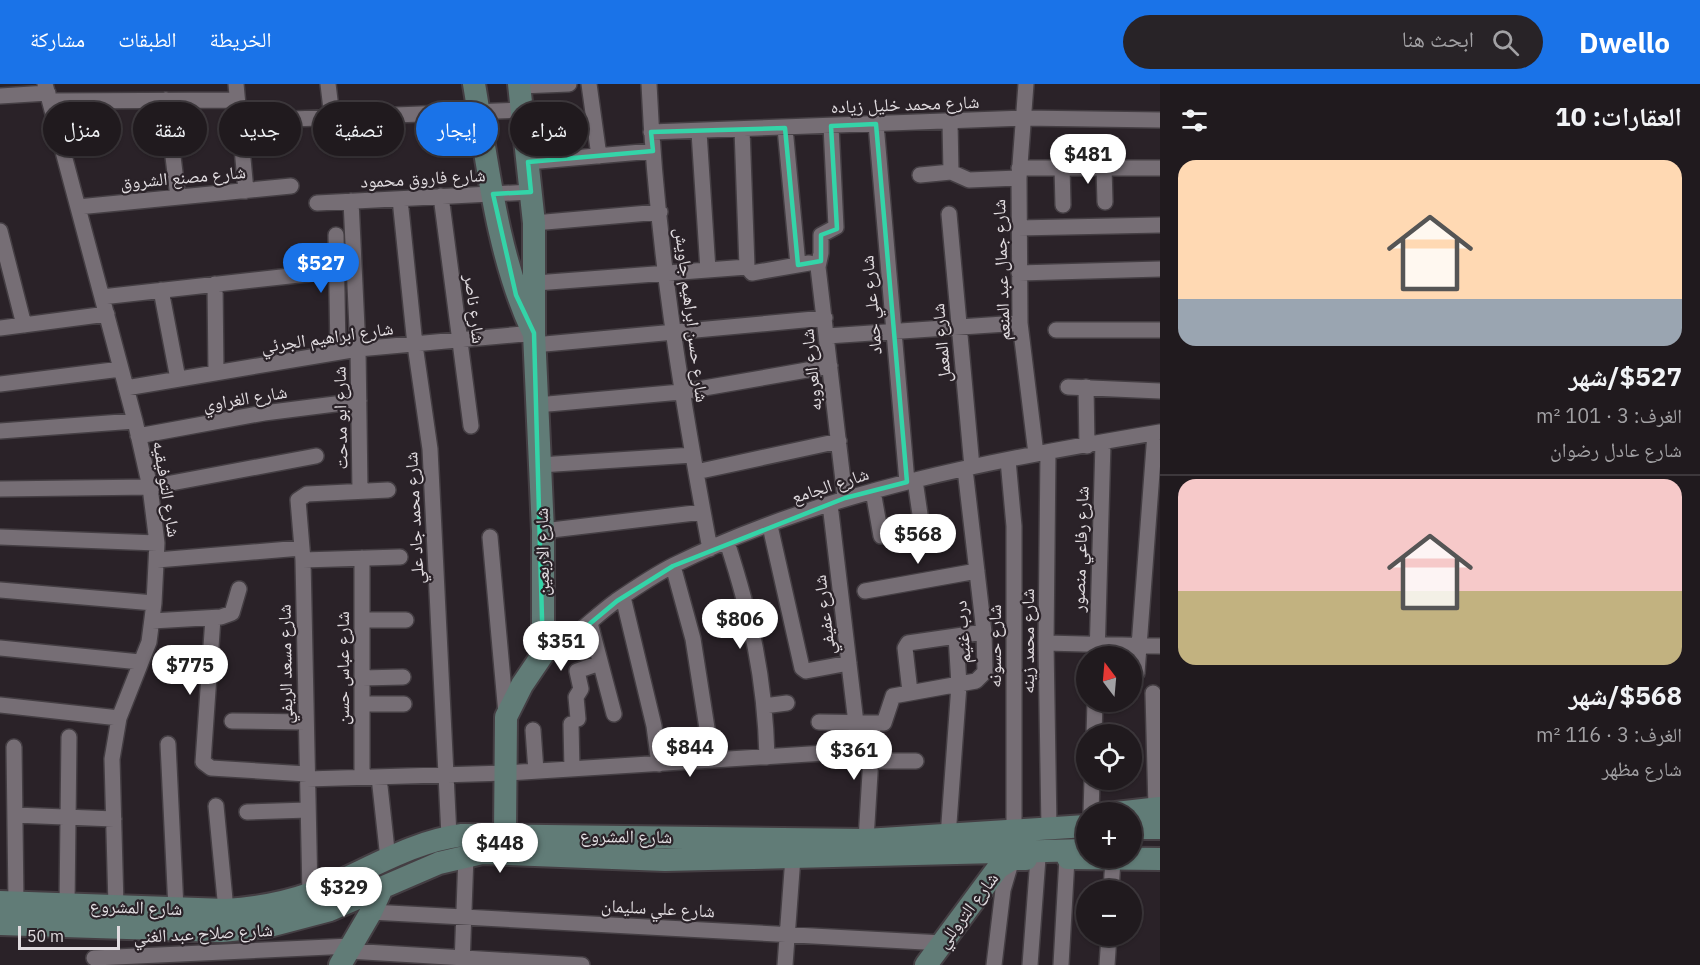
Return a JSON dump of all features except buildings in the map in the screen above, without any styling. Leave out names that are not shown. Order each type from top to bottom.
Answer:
[{"type":"main road","name":"شارع الاربعين","points":[[474,84],[477,102]]},
{"type":"main road","name":"شارع الاربعين","points":[[520,85],[521,102]]},
{"type":"main road","name":"شارع الاربعين","points":[[486,156],[516,295],[534,339]]},
{"type":"main road","name":"شارع الاربعين","points":[[527,156],[534,223],[536,283],[534,339],[543,531],[543,654]]},
{"type":"main road","points":[[505,833],[506,717],[522,685],[543,654]]},
{"type":"main road","name":"شارع المشروع","points":[[0,924],[245,929],[311,917],[439,863],[482,853],[665,860],[1014,848],[1049,829],[1076,827]]},
{"type":"main road","name":"شارع المشروع","points":[[8,902],[226,910],[268,905],[310,894],[425,843],[449,836],[505,833],[866,840],[948,837],[1014,848],[1038,858],[1076,854]]},
{"type":"main road","points":[[1014,848],[1076,854]]},
{"type":"main road","name":"شارع التروللي","points":[[926,965],[1014,848]]},
{"type":"main road","points":[[1142,849],[1160,848]]},
{"type":"main road","name":"شارع المشروع","points":[[1142,859],[1160,859]]},
{"type":"main road","points":[[346,954],[371,912],[382,888]]},
{"type":"street","points":[[0,96],[48,93],[166,100],[237,100],[236,84]]},
{"type":"street","points":[[328,84],[330,102]]},
{"type":"street","points":[[520,85],[569,84]]},
{"type":"street","points":[[589,84],[599,156]]},
{"type":"street","name":"شارع حسن ابراهيم جاويش","points":[[649,84],[651,132],[672,332],[710,549]]},
{"type":"street","name":"شارع جمال عبد المنعم","points":[[1026,84],[1019,173],[1020,323],[1042,454]]},
{"type":"street","name":"شارع التوفيقيه","points":[[48,93],[136,428],[150,487],[157,543],[154,603],[149,642],[118,718],[112,759],[116,906]]},
{"type":"street","points":[[166,100],[178,197]]},
{"type":"street","name":"شارع محمد خليل زياده","points":[[651,132],[699,132],[1024,118],[1160,120]]},
{"type":"street","points":[[950,122],[951,172]]},
{"type":"street","name":"شارع علي حماد","points":[[876,124],[892,332],[911,481],[924,542]]},
{"type":"street","name":"شارع العروبه","points":[[831,126],[836,227],[823,233],[820,237],[821,254],[818,261],[845,498]]},
{"type":"street","points":[[785,128],[798,265]]},
{"type":"street","points":[[742,129],[747,267],[752,273],[818,261]]},
{"type":"street","points":[[699,132],[708,270]]},
{"type":"street","points":[[528,162],[653,151]]},
{"type":"street","points":[[242,156],[246,191]]},
{"type":"street","points":[[1062,168],[1063,205]]},
{"type":"street","points":[[920,175],[951,172],[969,180],[1062,168],[1160,168]]},
{"type":"street","points":[[1104,168],[1105,202]]},
{"type":"street","name":"شارع مصنع الشروق","points":[[78,207],[291,186]]},
{"type":"street","name":"شارع فاروق محمود","points":[[317,203],[531,192]]},
{"type":"street","name":"شارع ناصر","points":[[441,196],[471,426]]},
{"type":"street","name":"شارع محمد جاد علي","points":[[400,199],[415,345],[430,448],[449,836]]},
{"type":"street","name":"شارع ابو مدحت","points":[[351,201],[358,349],[360,491]]},
{"type":"street","points":[[534,223],[660,212]]},
{"type":"street","name":"شارع المعمل","points":[[949,214],[969,468]]},
{"type":"street","points":[[1018,228],[1160,225]]},
{"type":"street","points":[[0,231],[3,253],[24,325]]},
{"type":"street","points":[[336,235],[338,352]]},
{"type":"street","points":[[536,283],[747,267]]},
{"type":"street","points":[[1019,273],[1160,269]]},
{"type":"street","points":[[102,297],[308,274]]},
{"type":"street","points":[[215,284],[216,373]]},
{"type":"street","points":[[160,290],[178,379]]},
{"type":"street","points":[[0,328],[107,314]]},
{"type":"street","name":"شارع ابراهيم الجرئي","points":[[126,388],[358,349],[460,340],[672,332],[825,318]]},
{"type":"street","points":[[827,336],[1020,323]]},
{"type":"street","points":[[1056,330],[1160,330]]},
{"type":"street","points":[[537,405],[681,392],[830,366]]},
{"type":"street","points":[[0,384],[121,369]]},
{"type":"street","points":[[1068,387],[1160,391]]},
{"type":"street","name":"شارع رفاعي منصور","points":[[1086,387],[1095,444],[1097,646]]},
{"type":"street","name":"شارع الغراوي","points":[[0,431],[136,428],[359,401]]},
{"type":"street","points":[[1139,645],[1158,432]]},
{"type":"street","name":"شارع الجامع","points":[[543,654],[563,646],[623,597],[673,566],[727,542],[845,498],[969,468],[1158,432]]},
{"type":"street","points":[[696,472],[839,441]]},
{"type":"street","name":"شارع محمد زينه","points":[[1042,454],[1049,829]]},
{"type":"street","points":[[540,465],[693,455]]},
{"type":"street","points":[[0,489],[150,487],[316,456]]},
{"type":"street","name":"شارع حسونه","points":[[994,965],[1003,890],[1014,848],[1014,526],[1008,460]]},
{"type":"street","name":"درب غنيم","points":[[959,685],[976,681],[985,672],[984,632],[969,468]]},
{"type":"street","points":[[360,491],[388,490]]},
{"type":"street","name":"شارع مسعد الريفي","points":[[310,894],[299,497],[360,491]]},
{"type":"street","points":[[873,491],[881,536]]},
{"type":"street","name":"شارع عفيفي","points":[[830,504],[856,723]]},
{"type":"street","points":[[543,531],[703,512]]},
{"type":"street","points":[[770,526],[802,668],[806,671],[849,663]]},
{"type":"street","points":[[0,537],[157,543]]},
{"type":"street","points":[[490,537],[506,717]]},
{"type":"street","points":[[727,542],[749,609],[764,705],[767,756]]},
{"type":"street","points":[[157,560],[302,554],[362,558],[400,557]]},
{"type":"street","name":"شارع عباس حسن","points":[[362,558],[362,777]]},
{"type":"street","points":[[673,566],[693,639],[712,760]]},
{"type":"street","points":[[865,591],[977,571]]},
{"type":"street","points":[[152,621],[213,618],[232,613],[239,589]]},
{"type":"street","points":[[0,590],[154,603]]},
{"type":"street","points":[[623,597],[654,726],[659,764]]},
{"type":"street","points":[[213,618],[202,758],[205,765],[211,768],[307,776],[379,777],[506,773],[767,756],[872,756],[916,761]]},
{"type":"street","points":[[362,620],[406,620]]},
{"type":"street","points":[[590,623],[614,714]]},
{"type":"street","points":[[910,692],[905,648],[908,643],[984,632]]},
{"type":"street","points":[[948,837],[959,685],[956,636]]},
{"type":"street","points":[[1046,643],[1076,648]]},
{"type":"street","points":[[1132,646],[1160,646]]},
{"type":"street","points":[[0,648],[140,662]]},
{"type":"street","points":[[573,769],[576,697],[581,689],[578,671],[600,663]]},
{"type":"street","points":[[362,678],[403,677]]},
{"type":"street","points":[[819,722],[886,722],[893,696],[959,685]]},
{"type":"street","points":[[1150,820],[1153,693]]},
{"type":"street","points":[[764,705],[787,703]]},
{"type":"street","points":[[362,704],[404,704]]},
{"type":"street","points":[[0,705],[118,718]]},
{"type":"street","points":[[232,721],[306,722]]},
{"type":"street","points":[[866,840],[873,723]]},
{"type":"street","points":[[533,730],[536,771]]},
{"type":"street","points":[[67,904],[69,737]]},
{"type":"street","points":[[168,744],[176,909]]},
{"type":"street","points":[[8,902],[15,815],[14,747]]},
{"type":"street","points":[[379,777],[388,859]]},
{"type":"street","points":[[216,806],[226,910]]},
{"type":"street","points":[[247,812],[308,810]]},
{"type":"street","points":[[15,815],[114,819]]},
{"type":"street","points":[[1061,965],[1076,854]]},
{"type":"street","points":[[462,961],[466,855]]},
{"type":"street","points":[[785,965],[793,857]]},
{"type":"street","points":[[1030,965],[1038,858]]},
{"type":"street","name":"شارع علي سليمان","points":[[371,912],[943,943]]},
{"type":"street","points":[[1107,965],[1108,946]]},
{"type":"street","name":"شارع صلاح عبد الغني","points":[[94,958],[346,954],[582,965]]},
{"type":"highlighted area","points":[[876,124],[907,482],[845,498],[673,566],[617,601],[563,646],[543,654],[534,333],[516,295],[493,194],[531,192],[528,162],[653,151],[651,132],[785,128],[798,265],[821,261],[821,235],[837,229],[831,126]]}]
